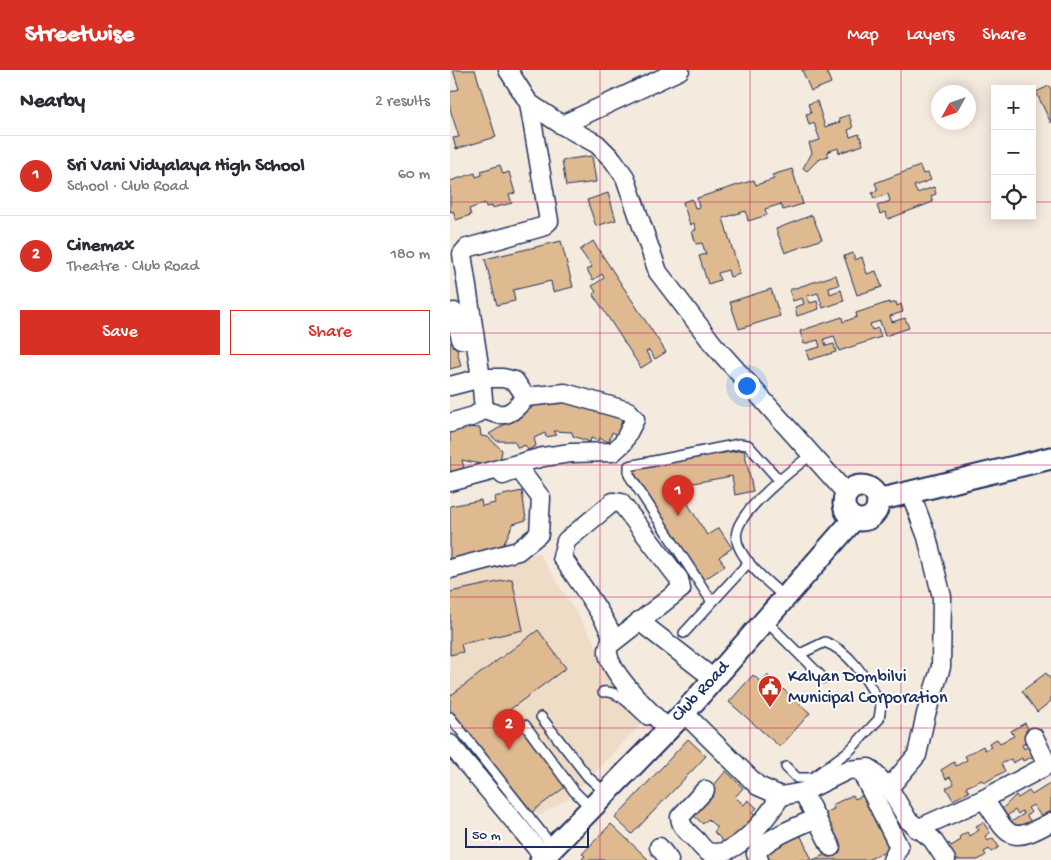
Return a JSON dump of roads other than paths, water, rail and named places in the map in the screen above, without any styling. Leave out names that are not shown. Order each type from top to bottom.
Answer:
[{"type":"street","points":[[484,409],[475,341],[458,312],[462,254],[468,248],[542,227],[549,221],[529,103],[508,70]]},
{"type":"street","points":[[562,125],[680,70]]},
{"type":"street","points":[[529,103],[562,125],[597,144],[613,160],[625,177],[658,272],[713,344],[846,493]]},
{"type":"street","points":[[450,386],[481,378],[503,378],[515,381],[526,397]]},
{"type":"street","points":[[450,482],[543,457],[571,453],[613,452],[623,443],[635,419],[628,410],[565,393],[526,397],[513,412],[506,414],[495,414],[484,409]]},
{"type":"street","points":[[450,423],[474,416],[484,409]]},
{"type":"street","points":[[878,500],[1051,458]]},
{"type":"street","points":[[450,492],[519,470],[541,498],[539,534],[518,552],[450,569]]},
{"type":"street","points":[[862,485],[873,490],[879,505],[874,515],[865,520],[854,519],[849,516],[844,505],[846,493],[850,489],[862,485]]},
{"type":"street","points":[[889,788],[917,755],[926,714],[941,667],[942,597],[926,537],[910,492]]},
{"type":"street","points":[[612,642],[681,589],[680,579],[621,503],[613,502],[566,541],[562,557],[603,618],[612,636],[608,653],[615,670],[665,731]]},
{"type":"street","name":"Club Road","points":[[546,855],[684,713],[854,519]]},
{"type":"street","points":[[639,621],[714,679]]},
{"type":"street","points":[[684,713],[758,786],[781,796],[803,792],[848,770],[869,768],[889,788],[908,820],[932,839],[946,860]]},
{"type":"street","points":[[917,829],[984,800],[1044,766],[1046,762],[1034,737]]},
{"type":"street","points":[[450,744],[546,855]]},
{"type":"street","points":[[860,769],[899,847],[892,860]]},
{"type":"street","points":[[705,790],[680,816],[681,824],[706,851],[718,854],[744,841],[768,816],[781,796]]},
{"type":"street","points":[[803,792],[831,847]]},
{"type":"street","points":[[984,800],[1007,833],[1016,837],[1030,834],[1051,822]]},
{"type":"street","points":[[759,860],[756,854],[759,848],[793,828],[816,818]]},
{"type":"lane","points":[[712,602],[629,475],[629,466],[739,444],[748,445],[779,480]]},
{"type":"lane","points":[[786,598],[761,578],[749,562],[738,542],[736,531],[748,512],[779,480],[812,454]]},
{"type":"lane","points":[[684,633],[749,562]]},
{"type":"lane","points":[[766,621],[823,678]]},
{"type":"lane","points":[[786,767],[797,778],[812,778],[850,750],[878,719],[881,705],[863,676],[839,647],[825,642],[800,654]]},
{"type":"lane","points":[[603,692],[608,691],[618,696],[665,731]]},
{"type":"lane","points":[[450,716],[546,855]]},
{"type":"lane","points":[[541,717],[588,777],[606,792]]},
{"type":"lane","points":[[525,725],[574,791],[591,808]]},
{"type":"place","name":"Sri Vani Vidyalaya High School","points":[[678,516]]},
{"type":"place","name":"Kalyan Dombilvi Municipal Corporation","points":[[770,708]]},
{"type":"place","name":"Cinemax","points":[[509,750]]}]
